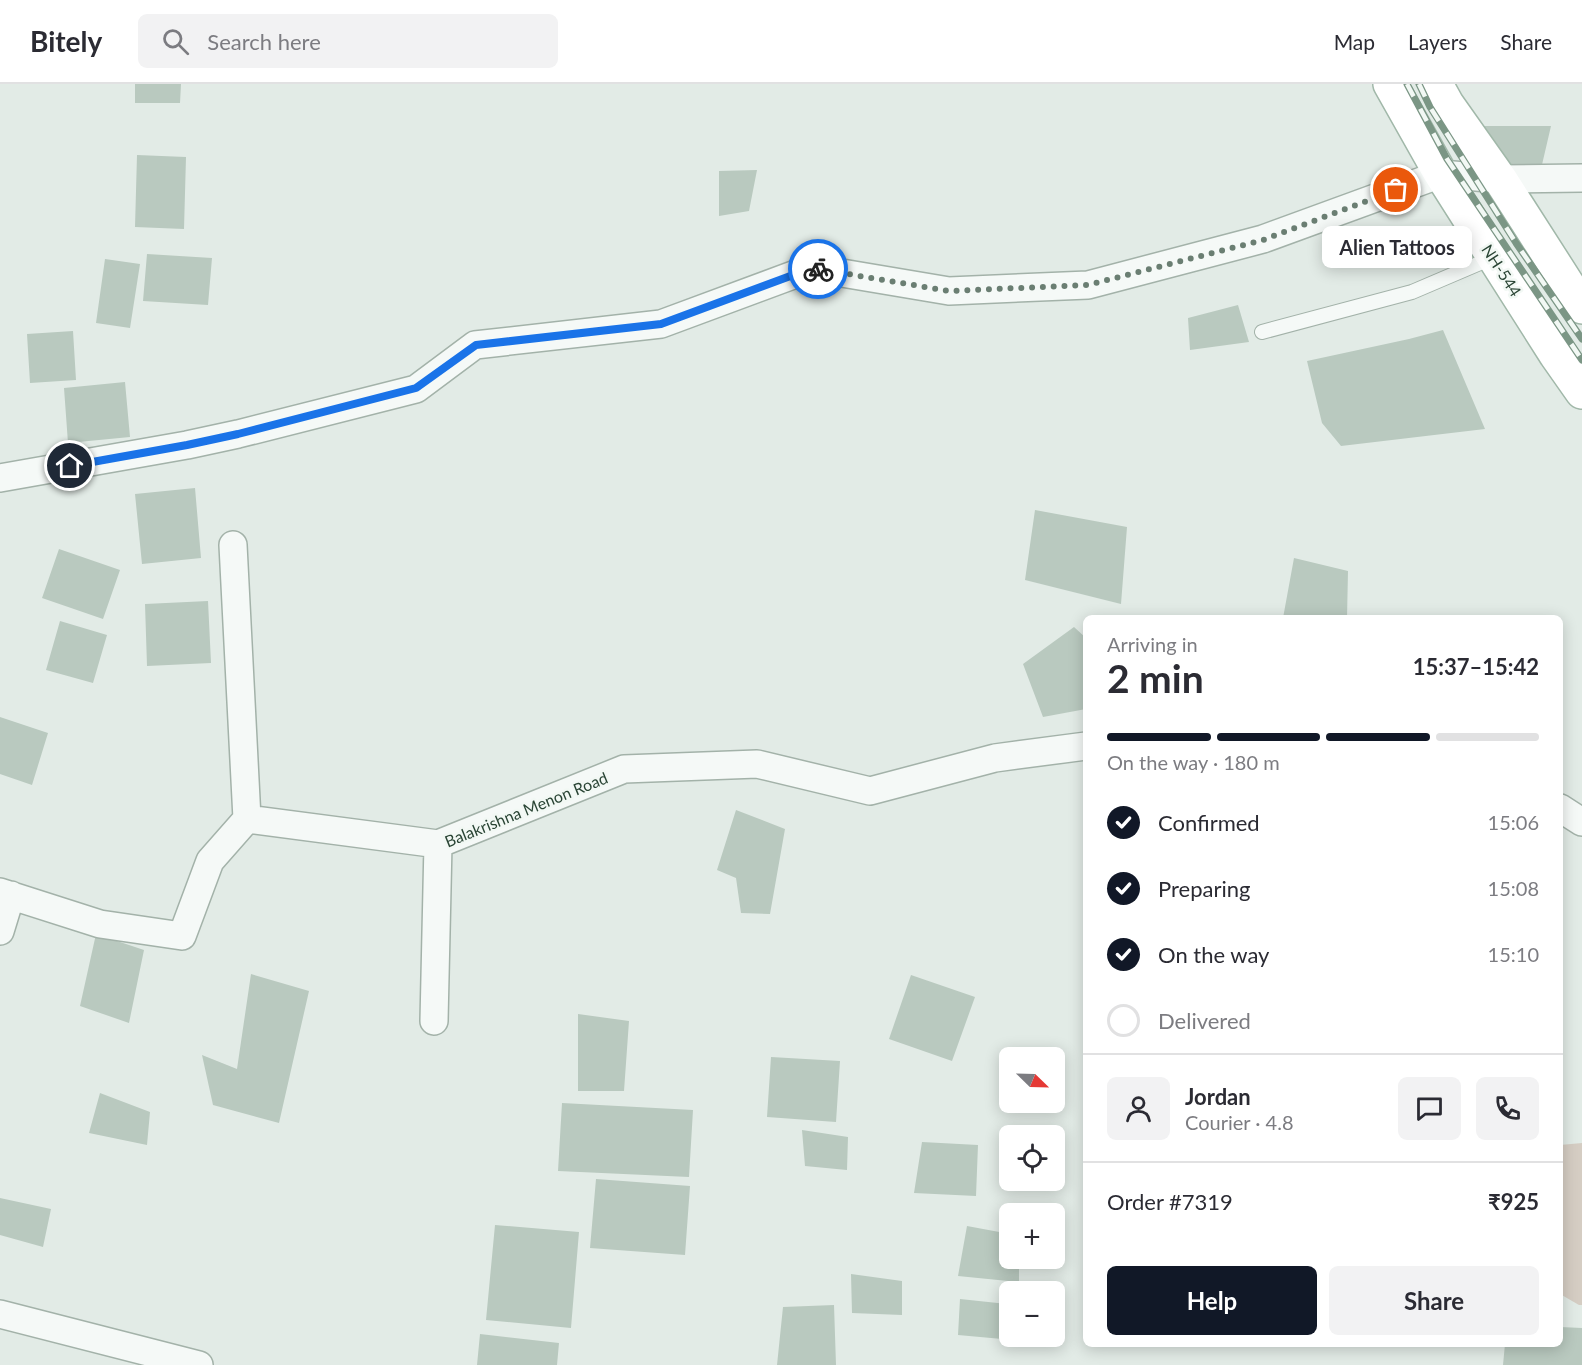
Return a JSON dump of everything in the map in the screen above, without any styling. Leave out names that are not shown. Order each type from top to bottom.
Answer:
[{"type":"main road","name":"NH-544","points":[[1390,84],[1441,174],[1582,392]]},
{"type":"main road","points":[[1436,84],[1582,307]]},
{"type":"street","points":[[0,478],[238,434],[416,388],[476,345],[661,324],[812,268],[949,291],[1088,285],[1263,240],[1441,174],[1500,179],[1582,178]]},
{"type":"street","points":[[0,931],[6,893],[100,924],[182,936],[210,861],[247,819],[232,545]]},
{"type":"street","name":"Balakrishna Menon Road","points":[[247,819],[438,844],[624,769],[757,764],[870,791],[995,758],[1083,746]]},
{"type":"street","points":[[1563,810],[1582,822]]},
{"type":"street","points":[[434,1021],[438,844]]},
{"type":"street","points":[[0,1314],[199,1365]]},
{"type":"lane","points":[[1263,332],[1412,292],[1494,257]]},
{"type":"shaded area","points":[[1582,1143],[1582,1305],[1563,1296],[1563,1145]]},
{"type":"building","points":[[135,84],[181,84],[180,103],[135,103]]},
{"type":"building","points":[[1481,126],[1551,126],[1541,169],[1501,169]]},
{"type":"building","points":[[137,155],[186,157],[184,229],[135,227]]},
{"type":"building","points":[[757,170],[749,211],[719,216],[719,171]]},
{"type":"building","points":[[147,254],[212,258],[208,305],[143,301]]},
{"type":"building","points":[[105,259],[140,264],[130,328],[96,323]]},
{"type":"building","points":[[1238,305],[1249,342],[1190,350],[1188,318]]},
{"type":"building","points":[[1443,330],[1485,429],[1341,446],[1322,423],[1307,361]]},
{"type":"building","points":[[73,331],[76,380],[30,383],[27,334]]},
{"type":"building","points":[[125,382],[130,437],[68,443],[64,388]]},
{"type":"building","points":[[195,488],[201,558],[142,564],[135,494]]},
{"type":"building","points":[[1035,510],[1127,527],[1121,604],[1025,580]]},
{"type":"building","points":[[59,549],[120,570],[103,619],[42,598]]},
{"type":"building","points":[[1294,558],[1348,571],[1347,615],[1284,615]]},
{"type":"building","points":[[208,601],[211,663],[147,666],[145,604]]},
{"type":"building","points":[[60,621],[107,635],[93,683],[46,670]]},
{"type":"building","points":[[1074,627],[1083,635],[1083,710],[1043,717],[1023,664]]},
{"type":"building","points":[[0,717],[48,733],[32,785],[0,774]]},
{"type":"building","points":[[736,810],[785,829],[770,914],[741,913],[736,878],[717,870]]},
{"type":"building","points":[[96,934],[144,950],[129,1023],[80,1006]]},
{"type":"building","points":[[251,974],[309,991],[279,1123],[213,1105],[202,1055],[237,1069]]},
{"type":"building","points":[[911,975],[975,997],[952,1061],[889,1039]]},
{"type":"building","points":[[578,1014],[629,1021],[624,1091],[578,1091]]},
{"type":"building","points":[[771,1057],[840,1061],[836,1122],[767,1117]]},
{"type":"building","points":[[100,1093],[150,1112],[147,1145],[89,1133]]},
{"type":"building","points":[[562,1103],[693,1110],[689,1177],[558,1171]]},
{"type":"building","points":[[802,1130],[848,1137],[847,1170],[805,1166]]},
{"type":"building","points":[[922,1142],[978,1145],[976,1196],[914,1193]]},
{"type":"building","points":[[596,1179],[690,1186],[685,1255],[590,1248]]},
{"type":"building","points":[[0,1198],[51,1209],[43,1247],[0,1235]]},
{"type":"building","points":[[495,1225],[579,1232],[571,1328],[486,1320]]},
{"type":"building","points":[[967,1226],[999,1232],[999,1269],[1019,1269],[1019,1281],[958,1276]]},
{"type":"building","points":[[851,1274],[902,1281],[902,1315],[852,1313]]},
{"type":"building","points":[[960,1299],[999,1303],[999,1339],[958,1335]]},
{"type":"building","points":[[834,1305],[836,1365],[777,1365],[783,1307]]},
{"type":"building","points":[[1563,1327],[1582,1328],[1582,1365],[1503,1365],[1505,1347],[1563,1347]]},
{"type":"building","points":[[480,1334],[559,1343],[557,1365],[477,1365]]},
{"type":"railway","points":[[1407,84],[1447,159],[1582,360]]},
{"type":"railway","points":[[1419,84],[1430,107],[1516,243],[1582,339]]},
{"type":"way so far","points":[[818,269],[949,291],[1088,285],[1263,240],[1396,190]]},
{"type":"place","name":"Alien Tattoos","points":[[1396,190]]},
{"type":"route","points":[[70,466],[238,434],[416,388],[476,345],[661,324],[812,268],[818,269]]}]
